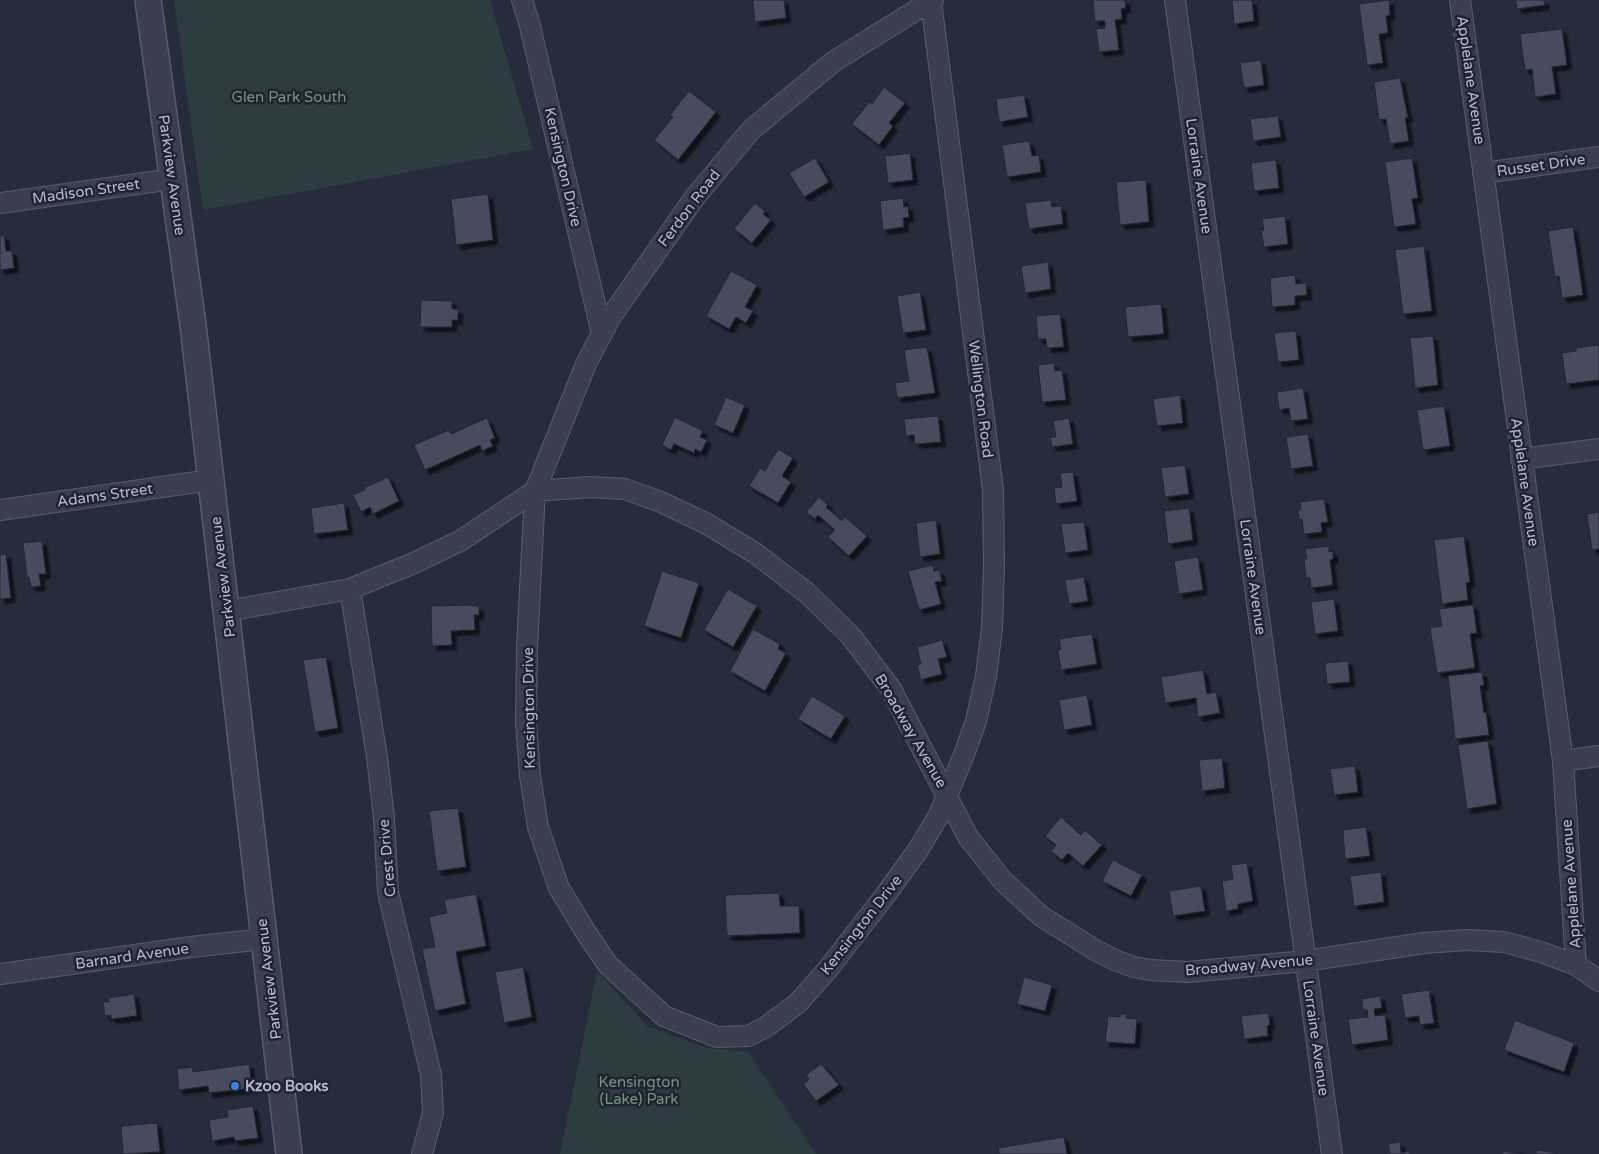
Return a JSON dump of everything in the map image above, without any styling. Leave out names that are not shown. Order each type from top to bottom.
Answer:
[{"type":"street","name":"Parkview Avenue","points":[[148,0],[193,325],[289,1154]]},
{"type":"street","name":"Kensington Drive","points":[[522,0],[534,41],[602,334]]},
{"type":"street","name":"Ferdon Road","points":[[535,491],[586,364],[610,318],[695,197],[751,130],[833,62],[932,0]]},
{"type":"street","name":"Wellington Road","points":[[932,0],[993,490],[994,566],[992,628],[986,676],[976,721],[948,795]]},
{"type":"street","name":"Lorraine Avenue","points":[[1175,0],[1332,1154]]},
{"type":"street","name":"Applelane Avenue","points":[[1460,0],[1563,760],[1576,965]]},
{"type":"street","name":"Russet Drive","points":[[1483,173],[1599,157]]},
{"type":"street","name":"Madison Street","points":[[0,203],[173,179]]},
{"type":"street","points":[[1522,459],[1599,449]]},
{"type":"street","name":"Adams Street","points":[[0,510],[211,480]]},
{"type":"street","name":"Broadway Avenue","points":[[227,610],[350,588],[414,563],[460,541],[535,491],[590,487],[625,489],[661,502],[707,524],[761,558],[807,593],[850,634],[891,689],[948,795],[968,837],[1003,881],[1041,916],[1095,950],[1134,967],[1188,972],[1305,961],[1424,944],[1467,940],[1504,942],[1541,952],[1576,965],[1599,981]]},
{"type":"street","name":"Kensington Drive","points":[[535,491],[527,648],[526,723],[530,776],[538,827],[559,888],[585,931],[608,965],[664,1016],[717,1037],[748,1036],[766,1027],[798,1003],[884,897],[922,843],[939,815],[948,795]]},
{"type":"street","name":"Crest Drive","points":[[350,588],[377,757],[384,818],[388,892],[430,1075],[433,1113],[422,1154]]},
{"type":"street","points":[[1563,760],[1599,756]]},
{"type":"street","name":"Barnard Avenue","points":[[0,974],[191,947],[264,939]]},
{"type":"green space","name":"Glen Park South","points":[[174,0],[490,0],[533,149],[203,210]]},
{"type":"green space","name":"Kensington (Lake) Park","points":[[597,971],[647,1026],[707,1048],[748,1052],[816,1154],[560,1154]]},
{"type":"building","points":[[753,0],[784,0],[786,18],[755,22]]},
{"type":"building","points":[[1093,0],[1125,0],[1126,8],[1121,9],[1122,19],[1115,20],[1119,50],[1099,52],[1096,29],[1105,28],[1105,21],[1095,21]]},
{"type":"building","points":[[1232,0],[1252,0],[1254,21],[1234,24]]},
{"type":"building","points":[[1389,0],[1390,15],[1386,16],[1388,33],[1379,34],[1383,63],[1367,65],[1359,4]]},
{"type":"building","points":[[1516,0],[1544,0],[1545,5],[1517,9]]},
{"type":"building","points":[[1562,29],[1567,65],[1552,67],[1556,94],[1535,97],[1532,69],[1525,70],[1520,34]]},
{"type":"building","points":[[1261,60],[1264,85],[1244,88],[1240,63]]},
{"type":"building","points":[[1400,78],[1408,118],[1405,118],[1409,141],[1390,144],[1386,119],[1379,120],[1374,82]]},
{"type":"building","points":[[884,87],[905,103],[889,123],[893,126],[879,145],[852,124],[869,102],[872,104]]},
{"type":"building","points":[[689,91],[716,112],[678,160],[654,140],[673,117],[670,115]]},
{"type":"building","points":[[1024,95],[1028,117],[999,122],[996,99]]},
{"type":"building","points":[[1278,116],[1281,137],[1253,141],[1250,119]]},
{"type":"building","points":[[1029,141],[1032,156],[1039,155],[1041,172],[1007,177],[1002,145]]},
{"type":"building","points":[[910,153],[913,180],[888,183],[885,156]]},
{"type":"building","points":[[815,158],[829,182],[804,197],[789,173]]},
{"type":"building","points":[[1412,158],[1418,198],[1412,199],[1416,224],[1394,227],[1385,162]]},
{"type":"building","points":[[1276,160],[1279,188],[1254,191],[1251,163]]},
{"type":"building","points":[[1146,180],[1149,222],[1120,225],[1116,182]]},
{"type":"building","points":[[488,194],[493,240],[456,245],[451,199]]},
{"type":"building","points":[[903,198],[904,207],[908,206],[909,217],[903,218],[904,227],[883,230],[880,201]]},
{"type":"building","points":[[1051,200],[1052,207],[1061,206],[1063,224],[1029,229],[1025,203]]},
{"type":"building","points":[[755,203],[765,211],[763,214],[771,220],[752,243],[734,229]]},
{"type":"building","points":[[1285,216],[1288,244],[1264,247],[1261,230],[1264,230],[1262,219]]},
{"type":"building","points":[[1573,227],[1583,295],[1562,298],[1559,276],[1555,277],[1548,231]]},
{"type":"building","points":[[4,235],[6,251],[12,251],[14,268],[0,270],[0,236]]},
{"type":"building","points":[[1424,246],[1432,311],[1403,314],[1395,250]]},
{"type":"building","points":[[1048,262],[1051,289],[1025,293],[1021,266]]},
{"type":"building","points":[[731,271],[757,285],[745,307],[753,311],[746,323],[736,317],[729,329],[706,316]]},
{"type":"building","points":[[1295,275],[1296,284],[1306,283],[1307,295],[1295,296],[1295,305],[1272,307],[1270,278]]},
{"type":"building","points":[[920,292],[926,330],[903,333],[897,296]]},
{"type":"building","points":[[421,300],[452,301],[452,309],[458,309],[458,320],[452,320],[452,327],[420,327]]},
{"type":"building","points":[[1161,304],[1164,334],[1128,337],[1125,307]]},
{"type":"building","points":[[1060,314],[1064,347],[1047,348],[1046,339],[1038,339],[1036,316]]},
{"type":"building","points":[[1296,331],[1299,360],[1278,362],[1274,333]]},
{"type":"building","points":[[1433,336],[1438,385],[1415,388],[1410,338]]},
{"type":"building","points":[[1599,345],[1599,380],[1566,384],[1562,353],[1576,351],[1576,348]]},
{"type":"building","points":[[927,347],[935,393],[897,398],[895,383],[909,381],[904,350]]},
{"type":"building","points":[[1054,363],[1055,371],[1062,370],[1066,400],[1042,402],[1038,365]]},
{"type":"building","points":[[1303,388],[1308,419],[1291,421],[1289,408],[1279,410],[1277,392]]},
{"type":"building","points":[[1180,395],[1183,423],[1157,426],[1153,399]]},
{"type":"building","points":[[726,397],[745,405],[733,433],[714,425]]},
{"type":"building","points":[[1444,406],[1450,446],[1423,450],[1417,410]]},
{"type":"building","points":[[938,416],[941,442],[915,444],[914,435],[906,436],[904,419]]},
{"type":"building","points":[[675,417],[703,431],[700,437],[707,440],[701,452],[695,449],[694,453],[674,444],[671,450],[662,445]]},
{"type":"building","points":[[487,418],[495,438],[490,440],[493,446],[482,451],[480,445],[425,470],[414,445],[449,430],[451,434]]},
{"type":"building","points":[[1069,418],[1073,444],[1052,447],[1050,437],[1056,437],[1053,421]]},
{"type":"building","points":[[1308,434],[1313,466],[1291,469],[1286,437]]},
{"type":"building","points":[[778,449],[793,458],[782,476],[791,482],[778,503],[749,486],[760,468],[765,471]]},
{"type":"building","points":[[1185,465],[1189,494],[1165,497],[1161,468]]},
{"type":"building","points":[[1073,472],[1077,501],[1056,504],[1054,488],[1062,487],[1060,473]]},
{"type":"building","points":[[388,477],[399,501],[373,514],[370,507],[361,512],[353,495]]},
{"type":"building","points":[[819,497],[828,505],[826,507],[842,521],[845,517],[867,536],[849,556],[828,537],[835,530],[818,515],[815,519],[806,512]]},
{"type":"building","points":[[1324,499],[1328,522],[1321,523],[1322,532],[1304,534],[1302,519],[1299,520],[1298,510],[1301,510],[1300,502]]},
{"type":"building","points":[[344,503],[348,530],[314,534],[311,508]]},
{"type":"building","points":[[1189,508],[1193,540],[1168,544],[1164,511]]},
{"type":"building","points":[[1599,512],[1599,549],[1592,550],[1587,514]]},
{"type":"building","points":[[936,520],[940,554],[920,557],[916,523]]},
{"type":"building","points":[[1084,522],[1088,550],[1065,553],[1061,524]]},
{"type":"building","points":[[1464,536],[1470,582],[1466,583],[1468,600],[1442,604],[1434,540]]},
{"type":"building","points":[[42,541],[46,574],[39,574],[41,586],[31,587],[29,577],[27,577],[23,543]]},
{"type":"building","points":[[1329,546],[1329,552],[1333,551],[1333,559],[1330,560],[1333,585],[1311,588],[1310,578],[1306,578],[1304,559],[1307,559],[1305,549]]},
{"type":"building","points":[[6,554],[11,598],[0,599],[0,555]]},
{"type":"building","points":[[1198,557],[1203,590],[1179,594],[1174,561]]},
{"type":"building","points":[[933,565],[934,571],[939,570],[942,581],[935,582],[941,604],[919,610],[908,571]]},
{"type":"building","points":[[662,571],[699,583],[681,638],[644,626]]},
{"type":"building","points":[[1084,577],[1088,601],[1069,604],[1065,580]]},
{"type":"building","points":[[728,589],[757,606],[733,647],[704,630]]},
{"type":"building","points":[[1334,599],[1338,631],[1315,634],[1311,602]]},
{"type":"building","points":[[1473,605],[1477,633],[1470,634],[1475,668],[1437,673],[1430,628],[1442,626],[1439,609]]},
{"type":"building","points":[[431,606],[479,606],[479,615],[474,615],[475,630],[451,631],[452,645],[432,646]]},
{"type":"building","points":[[753,629],[780,644],[778,649],[786,653],[765,691],[730,671]]},
{"type":"building","points":[[1092,634],[1097,664],[1061,670],[1058,650],[1061,649],[1059,639]]},
{"type":"building","points":[[942,640],[947,657],[938,659],[942,674],[921,680],[917,665],[921,664],[917,647]]},
{"type":"building","points":[[326,657],[338,728],[315,732],[303,660]]},
{"type":"building","points":[[1348,661],[1350,682],[1327,684],[1325,663]]},
{"type":"building","points":[[1203,670],[1207,694],[1216,692],[1220,713],[1198,717],[1196,698],[1165,703],[1161,677]]},
{"type":"building","points":[[1482,672],[1484,685],[1480,686],[1489,735],[1455,739],[1448,676]]},
{"type":"building","points":[[1087,695],[1092,725],[1064,730],[1059,700]]},
{"type":"building","points":[[812,696],[845,716],[831,739],[798,719]]},
{"type":"building","points":[[1488,741],[1497,804],[1467,809],[1458,745]]},
{"type":"building","points":[[1222,758],[1225,788],[1202,791],[1199,760]]},
{"type":"building","points":[[1355,766],[1358,792],[1334,795],[1330,769]]},
{"type":"building","points":[[458,808],[466,867],[437,871],[429,811]]},
{"type":"building","points":[[1061,817],[1081,835],[1085,830],[1102,845],[1083,866],[1068,853],[1062,860],[1051,851],[1056,845],[1045,836]]},
{"type":"building","points":[[1366,827],[1370,856],[1345,859],[1343,830]]},
{"type":"building","points":[[1113,860],[1142,875],[1131,896],[1102,881]]},
{"type":"building","points":[[1247,863],[1253,901],[1238,904],[1238,909],[1226,911],[1222,881],[1233,879],[1231,865]]},
{"type":"building","points":[[1381,872],[1384,902],[1354,906],[1350,876]]},
{"type":"building","points":[[1201,886],[1205,911],[1173,916],[1169,891]]},
{"type":"building","points":[[779,893],[780,906],[799,906],[800,933],[727,936],[725,895]]},
{"type":"building","points":[[476,894],[486,946],[456,952],[466,1004],[435,1011],[422,949],[435,947],[429,917],[447,913],[444,900]]},
{"type":"building","points":[[523,967],[532,1017],[504,1023],[495,972]]},
{"type":"building","points":[[1024,977],[1052,985],[1045,1011],[1017,1004]]},
{"type":"building","points":[[1429,990],[1434,1023],[1420,1025],[1419,1016],[1405,1018],[1401,994]]},
{"type":"building","points":[[134,994],[137,1016],[111,1019],[111,1015],[105,1016],[103,1002],[109,1002],[108,998]]},
{"type":"building","points":[[1380,996],[1382,1008],[1374,1009],[1375,1016],[1385,1015],[1388,1040],[1352,1045],[1348,1019],[1368,1017],[1367,1010],[1363,1010],[1362,999]]},
{"type":"building","points":[[1268,1013],[1270,1025],[1267,1026],[1268,1036],[1244,1039],[1241,1016]]},
{"type":"building","points":[[1120,1014],[1126,1014],[1126,1018],[1137,1019],[1135,1044],[1105,1042],[1108,1016],[1120,1017]]},
{"type":"building","points":[[1515,1020],[1574,1043],[1564,1072],[1504,1050]]},
{"type":"building","points":[[249,1064],[252,1088],[209,1093],[208,1086],[179,1090],[177,1069],[192,1067],[193,1072]]},
{"type":"building","points":[[821,1064],[839,1085],[816,1101],[803,1084],[809,1079],[806,1075]]},
{"type":"building","points":[[253,1106],[258,1138],[235,1141],[234,1137],[212,1141],[209,1120],[228,1117],[227,1110]]},
{"type":"building","points":[[157,1123],[160,1152],[123,1154],[121,1126]]},
{"type":"building","points":[[1064,1137],[1067,1154],[999,1154],[998,1148]]},
{"type":"building","points":[[1400,1142],[1401,1153],[1410,1151],[1410,1154],[1390,1154],[1388,1144]]},
{"type":"building","points":[[1537,1150],[1557,1153],[1536,1154]]},
{"type":"building","points":[[1503,1151],[1525,1154],[1502,1154]]},
{"type":"place","name":"Kzoo Books","points":[[235,1086]]}]
